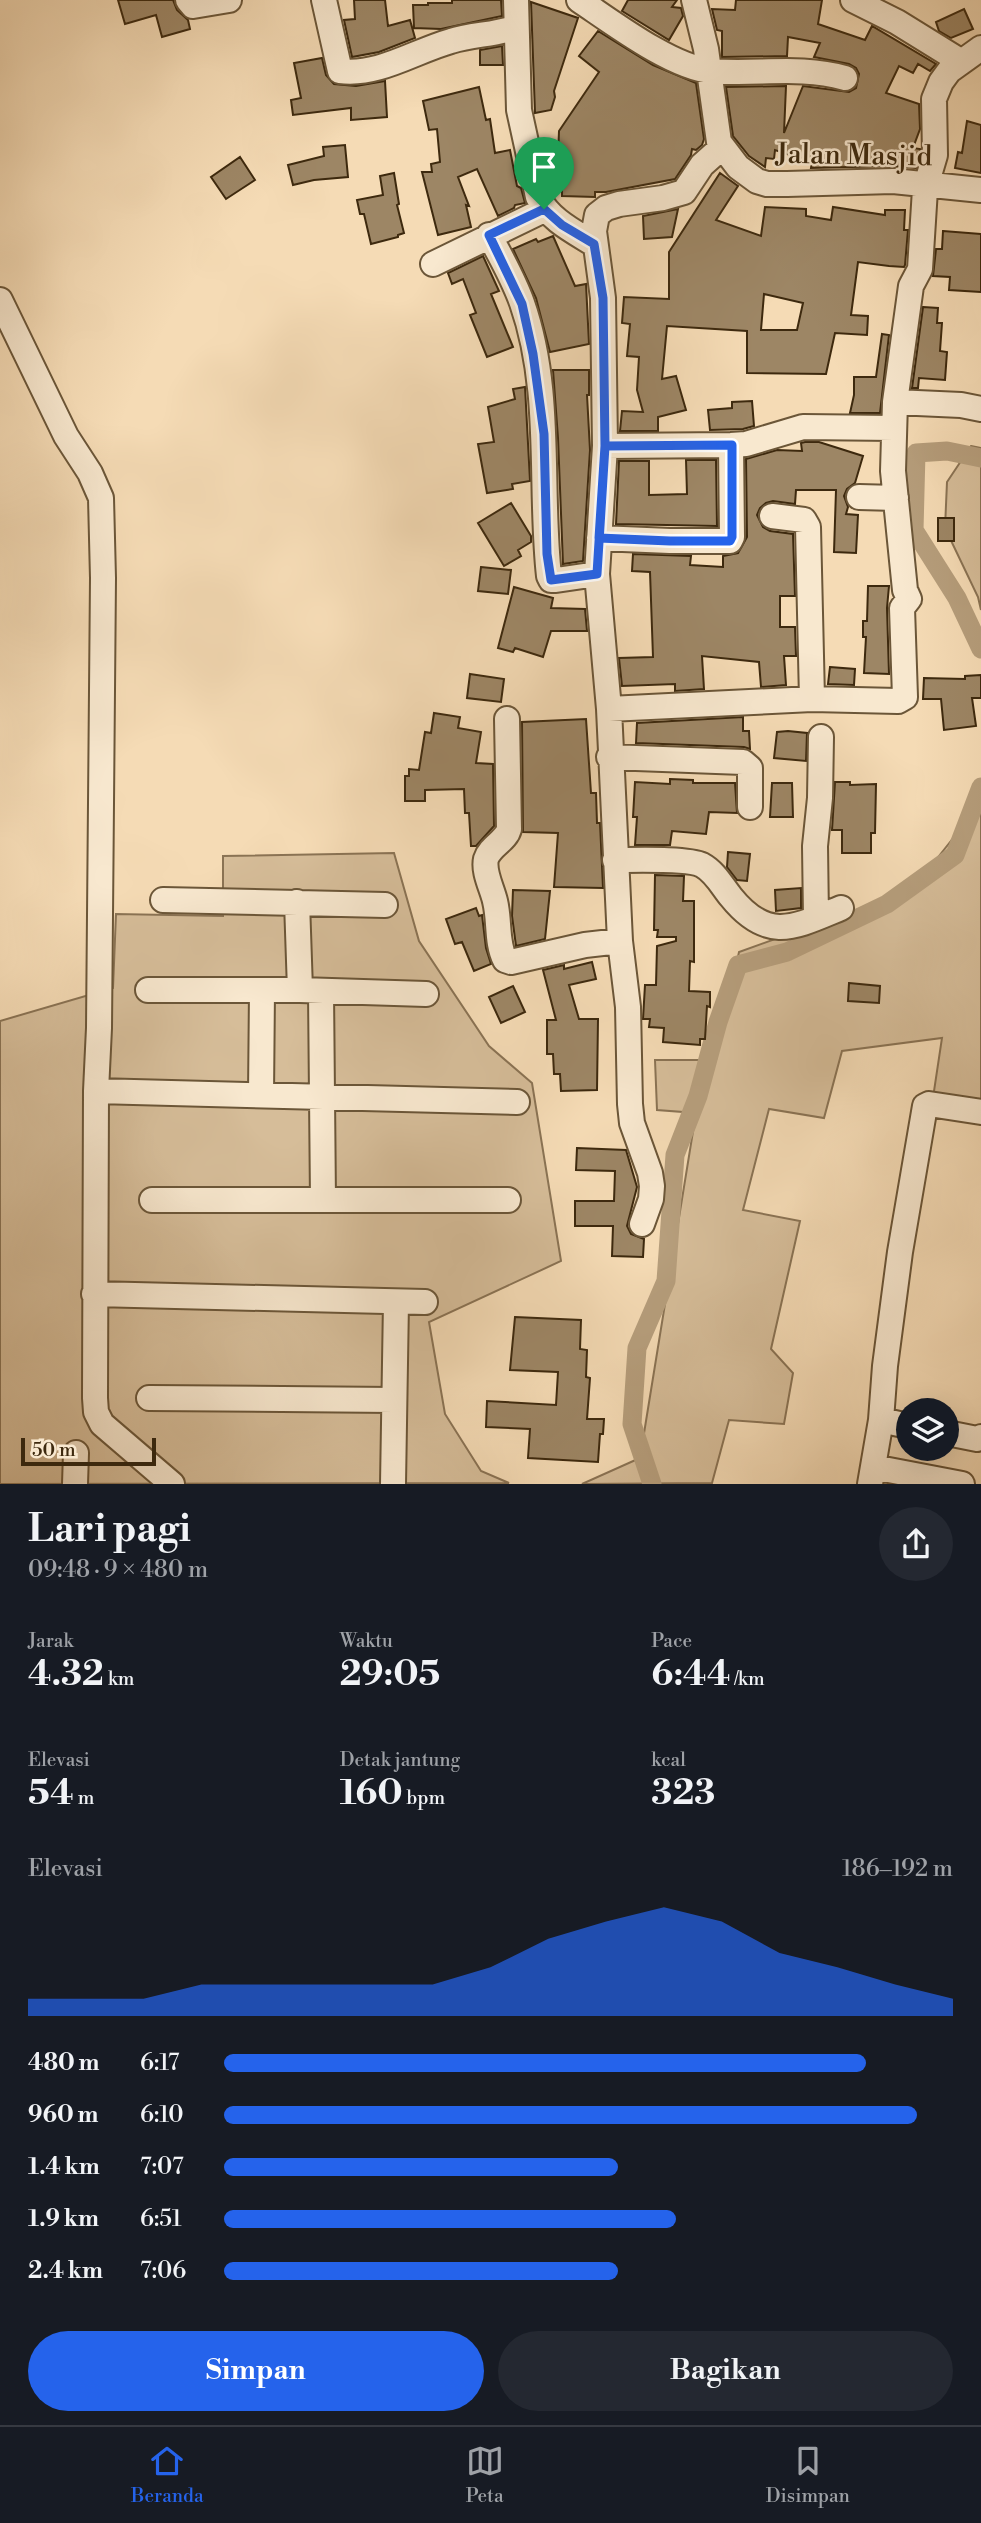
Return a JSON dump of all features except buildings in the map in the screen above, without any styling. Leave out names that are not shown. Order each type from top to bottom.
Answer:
[{"type":"street","points":[[188,0],[193,6],[229,0]]},
{"type":"street","points":[[324,0],[340,71],[386,65],[455,40],[485,36],[516,27]]},
{"type":"street","points":[[516,0],[519,110],[538,197],[544,209],[562,225],[594,244]]},
{"type":"street","points":[[579,0],[667,56],[709,71],[812,70],[845,78]]},
{"type":"street","points":[[642,1224],[651,1199],[652,1186],[632,1123],[628,1007],[620,941],[609,709],[597,574],[605,446],[603,298],[594,231],[597,215],[606,208],[684,192],[702,165],[721,148],[694,0]]},
{"type":"street","points":[[609,709],[812,699],[898,701],[905,697],[902,608],[909,599],[905,590],[893,471],[895,402],[911,286],[920,269],[923,204],[935,155],[934,99],[941,82],[971,54],[853,0]]},
{"type":"street","name":"Jalan Masjid","points":[[721,148],[738,167],[757,181],[767,184],[880,181],[981,190]]},
{"type":"street","points":[[433,264],[544,209]]},
{"type":"street","points":[[489,235],[522,304],[535,363],[544,434],[549,576],[551,580],[556,580],[597,574]]},
{"type":"street","points":[[0,300],[60,423],[102,498],[99,1028],[94,1294],[96,1412],[102,1424],[172,1483]]},
{"type":"street","points":[[895,402],[961,405],[981,409]]},
{"type":"street","points":[[605,446],[732,445],[746,444],[803,427],[894,428]]},
{"type":"street","points":[[599,538],[730,541],[732,445]]},
{"type":"street","points":[[859,497],[896,498]]},
{"type":"street","points":[[772,516],[804,520],[808,527],[812,699]]},
{"type":"street","points":[[507,719],[509,830],[508,835],[489,852],[486,865],[496,903],[501,952],[505,960],[511,962],[585,945],[620,941]]},
{"type":"street","points":[[816,918],[814,857],[820,799],[821,737]]},
{"type":"street","points":[[610,757],[743,762],[750,768],[750,807]]},
{"type":"street","points":[[615,860],[699,863],[712,872],[746,915],[759,923],[776,927],[790,927],[841,908]]},
{"type":"street","points":[[163,900],[386,905]]},
{"type":"street","points":[[298,902],[322,1097],[323,1200]]},
{"type":"street","points":[[148,990],[310,990],[426,994]]},
{"type":"street","points":[[261,1095],[262,990]]},
{"type":"street","points":[[96,1091],[517,1102]]},
{"type":"street","points":[[962,1483],[872,1475],[900,1252],[925,1107],[929,1104],[981,1112]]},
{"type":"street","points":[[152,1200],[508,1200]]},
{"type":"street","points":[[94,1294],[425,1302]]},
{"type":"street","points":[[393,1483],[396,1302]]},
{"type":"street","points":[[149,1398],[394,1400]]},
{"type":"street","points":[[881,1420],[896,1423]]},
{"type":"street","points":[[959,1435],[977,1439],[981,1437]]},
{"type":"street","points":[[75,1483],[76,1453]]},
{"type":"shaded area","points":[[971,446],[981,448],[981,610],[978,597],[945,528],[947,482]]},
{"type":"shaded area","points":[[981,803],[981,1116],[931,1111],[942,1038],[842,1051],[824,1118],[769,1109],[743,1210],[800,1221],[771,1349],[793,1373],[784,1424],[729,1420],[712,1483],[582,1484],[640,1458],[696,1113],[657,1110],[655,1060],[716,1060],[739,952],[912,890]]},
{"type":"shaded area","points":[[394,853],[419,941],[489,1046],[532,1083],[561,1261],[429,1322],[445,1414],[481,1471],[509,1483],[0,1484],[0,1021],[113,988],[116,914],[223,916],[223,856]]},
{"type":"waterway","points":[[981,458],[947,451],[916,453],[914,530],[957,598],[981,649]]},
{"type":"waterway","points":[[652,1484],[632,1424],[637,1348],[666,1281],[675,1155],[698,1096],[718,1022],[738,965],[787,952],[887,904],[955,855],[981,787]]},
{"type":"route","points":[[544,209],[489,235],[522,304],[533,354],[544,434],[547,554],[551,580],[597,574],[599,538],[605,446],[732,445],[730,541],[599,538],[605,446],[603,298],[600,277],[594,244],[562,225],[544,209]]}]
